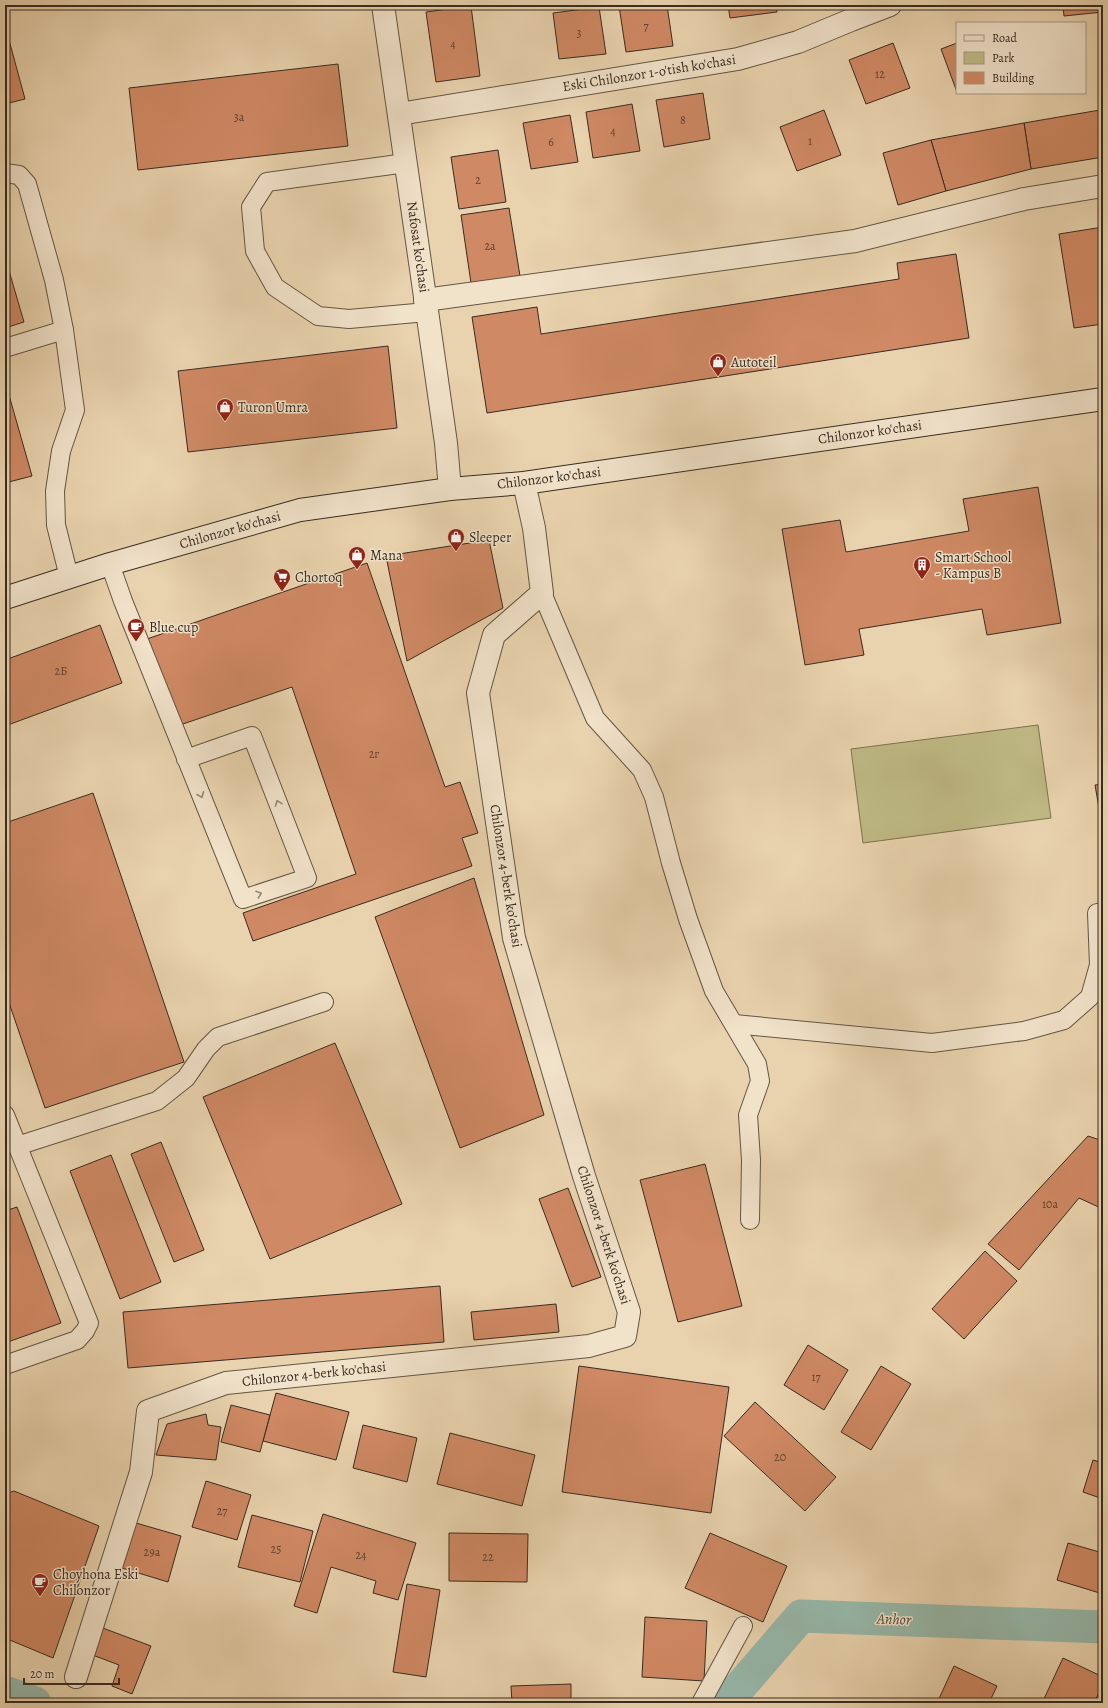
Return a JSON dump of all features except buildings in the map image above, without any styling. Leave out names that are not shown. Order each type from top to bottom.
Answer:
[{"type":"street","name":"Nafosat ko'chasi","points":[[383,5],[400,114],[446,443],[450,489]]},
{"type":"street","name":"Eski Chilonzor 1-o'tish ko'chasi","points":[[400,114],[738,59],[798,42],[890,5]]},
{"type":"street","points":[[426,306],[855,241],[1024,199],[1103,186]]},
{"type":"street","name":"Chilonzor ko'chasi","points":[[5,598],[110,564],[300,510],[450,489],[524,483],[1103,399]]},
{"type":"street","points":[[524,483],[534,528],[542,593]]},
{"type":"street","name":"Chilonzor 4-berk ko'chasi","points":[[76,1677],[141,1472],[148,1412],[226,1383],[589,1346],[625,1336],[629,1312],[584,1176],[514,938],[478,693],[494,635],[542,593]]},
{"type":"lane","points":[[406,163],[267,182],[251,207],[254,251],[274,287],[318,316],[349,319],[426,306]]},
{"type":"lane","points":[[5,173],[19,176],[27,184],[54,280],[64,330],[75,410],[61,451],[55,492],[56,525],[69,577]]},
{"type":"lane","points":[[5,348],[64,330]]},
{"type":"lane","points":[[110,564],[123,601],[186,759],[242,899],[307,878],[252,736],[186,759]]},
{"type":"lane","points":[[542,593],[595,718],[642,770],[651,790],[688,919],[714,991],[757,1064],[760,1081],[748,1115],[751,1160],[750,1220]]},
{"type":"lane","points":[[734,1024],[932,1043],[1024,1031],[1064,1020],[1090,997],[1099,965],[1097,913]]},
{"type":"lane","points":[[17,1146],[157,1101],[186,1078],[206,1049],[218,1037],[324,1002]]},
{"type":"lane","points":[[5,1115],[88,1323],[85,1331],[77,1340],[5,1365]]},
{"type":"lane","points":[[701,1703],[742,1626]]},
{"type":"green space","points":[[1038,725],[1051,818],[863,843],[851,749]]},
{"type":"waterway","name":"Anhor","points":[[726,1703],[801,1616],[1103,1627]]},
{"type":"waterway","name":"Anhor","points":[[5,1692],[35,1703]]},
{"type":"place","name":"Autoteil","points":[[718,377]]},
{"type":"place","name":"Turon Umra","points":[[225,422]]},
{"type":"place","name":"Sleeper","points":[[456,552]]},
{"type":"place","name":"Mana","points":[[357,570]]},
{"type":"place","name":"Smart School - Kampus B","points":[[922,580]]},
{"type":"place","name":"Chortoq","points":[[282,592]]},
{"type":"place","name":"Blue cup","points":[[136,642]]},
{"type":"place","name":"Choyhona Eski Chilonzor","points":[[40,1597]]}]
